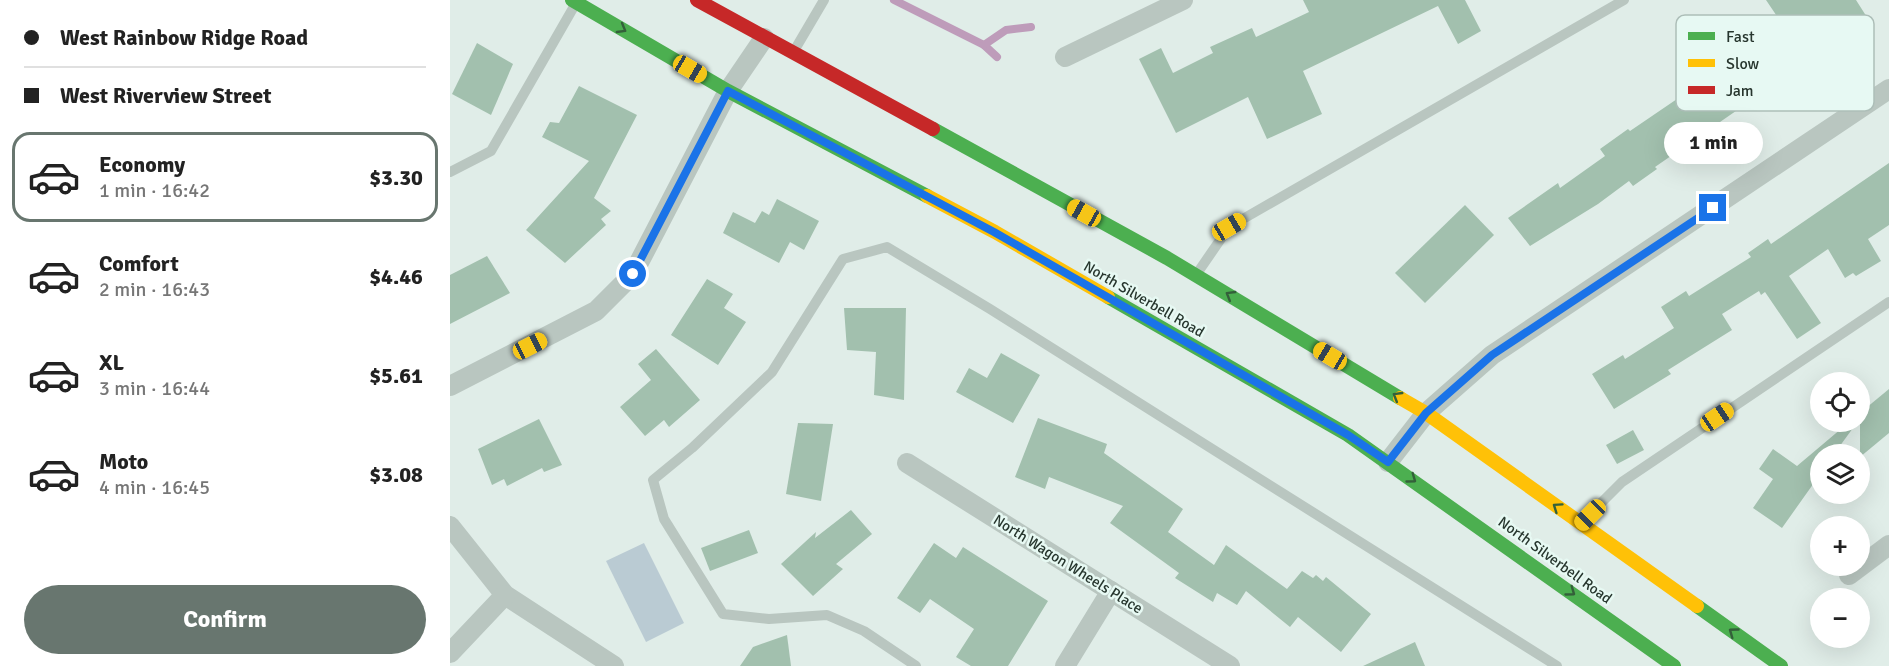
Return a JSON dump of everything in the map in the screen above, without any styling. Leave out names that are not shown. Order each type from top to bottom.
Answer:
[{"type":"main road","points":[[697,0],[1196,275],[1426,413],[1780,666]]},
{"type":"main road","name":"North Silverbell Road","points":[[574,1],[728,91],[994,232],[1348,435],[1674,666]]},
{"type":"street","points":[[1065,57],[1183,0]]},
{"type":"street","points":[[450,386],[596,312],[633,274],[728,91],[764,38]]},
{"type":"street","points":[[1874,99],[1889,89]]},
{"type":"street","points":[[1388,462],[1426,413],[1492,355],[1856,111]]},
{"type":"street","name":"North Wagon Wheels Place","points":[[907,463],[1230,666]]},
{"type":"street","points":[[450,526],[505,595],[614,666]]},
{"type":"street","points":[[1870,559],[1889,545]]},
{"type":"street","points":[[1065,666],[1111,591]]},
{"type":"street","points":[[450,653],[505,595]]},
{"type":"lane","points":[[793,53],[824,0]]},
{"type":"lane","points":[[1196,275],[1229,227],[1624,0]]},
{"type":"lane","points":[[450,172],[491,151],[574,1]]},
{"type":"lane","points":[[916,666],[864,631],[827,615],[769,619],[723,614],[664,519],[653,480],[692,448],[772,372],[843,260],[887,247],[990,309],[1557,666]]},
{"type":"lane","points":[[1581,524],[1622,482],[1889,302]]},
{"type":"shaded area","points":[[644,543],[684,623],[646,642],[606,561]]},
{"type":"building","points":[[1303,0],[1465,0],[1481,31],[1458,44],[1438,6],[1303,71],[1322,114],[1267,139],[1248,97],[1176,133],[1139,59],[1161,48],[1173,73],[1213,53],[1210,47],[1252,28],[1256,37],[1309,12]]},
{"type":"building","points":[[1766,0],[1856,0],[1866,15],[1776,15]]},
{"type":"building","points":[[477,43],[513,64],[491,115],[452,94]]},
{"type":"building","points":[[579,86],[637,115],[594,198],[611,211],[601,219],[606,225],[565,263],[526,230],[589,161],[542,137],[550,122],[559,123]]},
{"type":"building","points":[[1676,100],[1676,111],[1736,111],[1655,167],[1657,169],[1633,186],[1629,181],[1598,204],[1530,246],[1508,218],[1558,183],[1560,188],[1605,156],[1600,149],[1628,129],[1630,131]]},
{"type":"building","points":[[1889,163],[1889,225],[1868,239],[1881,261],[1856,276],[1853,273],[1845,278],[1828,249],[1789,276],[1821,323],[1797,339],[1765,292],[1761,295],[1759,291],[1722,314],[1732,330],[1668,370],[1671,374],[1614,409],[1592,374],[1623,355],[1625,359],[1674,328],[1661,307],[1686,291],[1689,296],[1751,257],[1748,253],[1768,239],[1771,244]]},
{"type":"building","points":[[777,199],[819,221],[804,250],[790,242],[779,263],[723,233],[733,212],[755,223],[762,211],[769,215]]},
{"type":"building","points":[[1465,205],[1494,235],[1425,303],[1395,273]]},
{"type":"building","points":[[487,256],[510,293],[450,324],[450,275]]},
{"type":"building","points":[[707,279],[733,294],[724,308],[746,322],[718,365],[671,335]]},
{"type":"building","points":[[844,308],[906,308],[904,400],[874,395],[876,352],[847,350]]},
{"type":"building","points":[[656,349],[700,400],[669,427],[664,420],[645,436],[620,407],[651,380],[638,364]]},
{"type":"building","points":[[1001,353],[1040,375],[1013,423],[956,392],[969,368],[987,378]]},
{"type":"building","points":[[1889,389],[1889,433],[1870,449],[1870,444],[1860,444],[1860,432],[1870,432],[1870,405]]},
{"type":"building","points":[[1038,418],[1107,444],[1104,453],[1183,509],[1168,532],[1214,565],[1226,545],[1287,589],[1302,571],[1313,578],[1316,575],[1323,581],[1326,577],[1371,614],[1341,652],[1298,617],[1290,627],[1246,591],[1237,605],[1217,593],[1213,602],[1175,578],[1179,573],[1110,523],[1123,506],[1049,477],[1045,489],[1015,477]]},
{"type":"building","points":[[539,419],[562,465],[544,472],[542,468],[507,486],[504,479],[492,485],[478,449]]},
{"type":"building","points":[[798,423],[833,424],[821,501],[786,494]]},
{"type":"building","points":[[1633,430],[1644,450],[1617,464],[1606,445]]},
{"type":"building","points":[[1837,432],[1850,432],[1841,444],[1823,444]]},
{"type":"building","points":[[1773,449],[1797,466],[1810,455],[1810,489],[1782,528],[1753,508],[1773,479],[1759,469]]},
{"type":"building","points":[[851,510],[872,534],[836,564],[843,569],[813,596],[781,564],[816,532],[815,538]]},
{"type":"building","points":[[749,530],[758,553],[710,571],[701,548]]},
{"type":"building","points":[[934,543],[956,558],[963,547],[1048,601],[1008,666],[971,666],[956,657],[974,629],[930,599],[920,613],[897,598]]},
{"type":"building","points":[[787,635],[791,666],[740,666],[753,647]]},
{"type":"building","points":[[1415,642],[1425,666],[1363,666]]},
{"type":"waterway","points":[[894,0],[984,45],[997,57]]},
{"type":"waterway","points":[[984,45],[1006,30],[1031,27]]},
{"type":"traffic: fast","points":[[572,0],[728,91],[927,196]]},
{"type":"traffic: fast","points":[[933,129],[1167,258],[1400,398]]},
{"type":"traffic: fast","points":[[1108,297],[1348,435],[1674,666]]},
{"type":"traffic: fast","points":[[1697,606],[1781,666]]},
{"type":"traffic: slow","points":[[927,196],[1108,297]]},
{"type":"traffic: slow","points":[[1400,398],[1426,413],[1697,606]]},
{"type":"traffic: jam","points":[[697,0],[933,129]]},
{"type":"route","points":[[633,274],[728,91],[994,232],[1348,435],[1388,462],[1426,413],[1492,355],[1713,208]]}]
